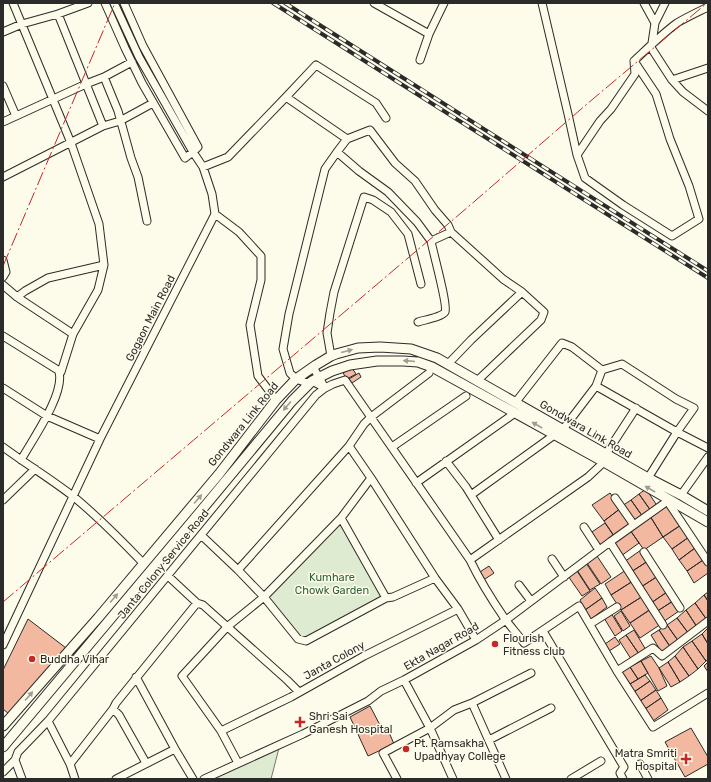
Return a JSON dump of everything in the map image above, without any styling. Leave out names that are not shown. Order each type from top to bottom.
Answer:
[{"type":"street","points":[[12,3],[71,143],[99,224],[104,265],[98,290],[72,334],[61,372],[59,372],[60,377],[58,390],[47,416],[20,460]]},
{"type":"street","points":[[3,32],[22,24],[58,14],[88,3]]},
{"type":"street","points":[[105,3],[153,103],[185,158],[198,147],[143,46],[124,3]]},
{"type":"street","points":[[114,3],[139,57],[203,168],[212,194],[215,214],[239,232],[261,256],[261,280],[250,325],[258,376],[276,400]]},
{"type":"street","points":[[374,3],[428,34]]},
{"type":"street","points":[[420,60],[428,34],[444,3]]},
{"type":"street","points":[[542,3],[577,155],[585,178],[672,236],[699,219],[689,186],[670,139],[656,94],[634,61]]},
{"type":"street","points":[[644,3],[655,23]]},
{"type":"street","points":[[665,3],[655,23],[651,45],[672,80],[684,92],[706,108]]},
{"type":"street","points":[[634,61],[678,23],[708,7]]},
{"type":"street","points":[[58,14],[103,126]]},
{"type":"street","points":[[577,155],[635,74],[634,61]]},
{"type":"street","points":[[3,122],[104,77],[132,62]]},
{"type":"street","points":[[203,168],[228,157],[316,65],[376,103],[386,118]]},
{"type":"street","points":[[672,80],[708,68]]},
{"type":"street","points":[[104,77],[118,111],[138,177],[148,221]]},
{"type":"street","points":[[3,86],[16,116]]},
{"type":"street","points":[[286,97],[347,138]]},
{"type":"street","points":[[3,177],[103,126],[120,120],[153,103]]},
{"type":"street","points":[[477,381],[542,320],[544,312],[522,292],[503,279],[451,232],[448,225],[435,210],[416,182],[395,163],[370,130],[347,138],[325,169],[289,314],[283,348],[290,373],[296,379],[307,383],[332,371],[350,365],[377,361],[418,362],[432,368],[554,435],[605,458],[669,502],[708,522]]},
{"type":"street","points":[[337,152],[359,171],[388,192],[417,222],[431,241],[445,311],[444,314],[418,322]]},
{"type":"street","points":[[331,356],[327,333],[334,292],[364,197],[373,200],[391,212],[408,234],[421,284]]},
{"type":"street","name":"Gogaon Main Road","points":[[3,645],[100,439],[215,214]]},
{"type":"street","points":[[431,241],[451,232]]},
{"type":"street","points":[[3,260],[6,272],[3,277]]},
{"type":"street","points":[[17,297],[48,278],[104,265]]},
{"type":"street","points":[[3,285],[17,297],[72,334]]},
{"type":"street","points":[[448,364],[522,292]]},
{"type":"street","points":[[3,336],[61,372]]},
{"type":"street","points":[[515,403],[562,343],[572,347],[602,370]]},
{"type":"street","name":"Gondwara Link Road","points":[[3,726],[98,618],[219,474],[276,400],[296,379],[336,354],[358,348],[380,347],[411,349],[437,358],[562,429],[605,458],[648,478],[708,511]]},
{"type":"street","points":[[602,370],[622,364],[676,399],[694,408],[648,478]]},
{"type":"street","points":[[313,367],[315,379],[324,388],[345,380],[470,560],[484,587],[506,620],[524,643],[579,606],[617,671],[653,727],[708,693]]},
{"type":"street","points":[[471,495],[564,428],[596,386],[602,370]]},
{"type":"street","points":[[238,570],[349,446],[364,424],[371,417],[429,374]]},
{"type":"street","name":"Gondwara Link Road","points":[[3,747],[292,401],[315,379]]},
{"type":"street","points":[[596,386],[708,448]]},
{"type":"street","points":[[3,388],[47,416],[100,439]]},
{"type":"street","name":"Janta Colony Service Road","points":[[3,772],[15,760],[18,752],[48,721],[316,395],[324,388]]},
{"type":"street","points":[[392,447],[466,396]]},
{"type":"street","points":[[470,560],[588,477],[605,458],[636,408]]},
{"type":"street","points":[[416,483],[515,413]]},
{"type":"street","points":[[349,446],[458,609],[476,640]]},
{"type":"street","points":[[3,447],[73,497],[119,538],[144,563]]},
{"type":"street","points":[[681,495],[708,457]]},
{"type":"street","points":[[446,461],[471,495],[499,540]]},
{"type":"street","points":[[3,500],[35,469]]},
{"type":"street","points":[[238,763],[221,731],[182,676],[227,627],[264,597],[341,518],[371,478]]},
{"type":"street","points":[[615,498],[634,526]]},
{"type":"street","points":[[669,502],[708,562]]},
{"type":"street","name":"Ekta Nagar Road","points":[[204,779],[303,734],[368,701],[381,691],[476,640],[531,602],[610,542],[669,502]]},
{"type":"street","points":[[341,518],[386,598]]},
{"type":"street","points":[[584,527],[599,550]]},
{"type":"street","points":[[201,535],[264,597],[298,639],[306,641],[386,598],[393,597],[436,578]]},
{"type":"street","points":[[610,542],[663,625]]},
{"type":"street","points":[[644,552],[680,608]]},
{"type":"street","points":[[552,559],[564,577]]},
{"type":"street","points":[[168,576],[299,692]]},
{"type":"street","points":[[519,585],[531,602]]},
{"type":"street","points":[[70,764],[113,709],[136,676],[197,603]]},
{"type":"street","points":[[590,624],[617,607]]},
{"type":"street","name":"Janta Colony","points":[[221,731],[291,697],[364,656],[458,609]]},
{"type":"street","points":[[617,671],[653,648],[662,656],[708,621]]},
{"type":"street","points":[[543,631],[624,767],[620,773],[623,779]]},
{"type":"street","points":[[397,779],[383,753],[430,728],[454,710],[472,703],[531,673]]},
{"type":"street","points":[[136,676],[175,749],[193,779]]},
{"type":"street","points":[[404,680],[430,728],[453,779]]},
{"type":"street","points":[[472,703],[506,779]]},
{"type":"street","points":[[489,740],[551,708]]},
{"type":"street","points":[[113,709],[119,715],[146,763]]},
{"type":"street","points":[[48,721],[70,764],[75,779]]},
{"type":"street","points":[[116,779],[175,749]]},
{"type":"street","points":[[15,760],[22,779]]},
{"type":"street","points":[[575,778],[601,761]]},
{"type":"street","points":[[640,764],[648,779]]},
{"type":"green space","name":"Kumhare Chowk Garden","points":[[341,518],[386,598],[306,641],[298,639],[264,597]]},
{"type":"green space","points":[[279,748],[271,779],[211,779]]},
{"type":"building","points":[[352,368],[356,374],[347,379],[343,373]]},
{"type":"building","points":[[359,373],[361,377],[352,383],[349,379]]},
{"type":"building","points":[[646,489],[658,507],[651,511],[639,494]]},
{"type":"building","points":[[610,493],[621,508],[604,521],[592,505]]},
{"type":"building","points":[[639,494],[651,511],[643,517],[631,500]]},
{"type":"building","points":[[631,500],[643,517],[634,523],[622,506]]},
{"type":"building","points":[[667,504],[681,525],[663,537],[650,516]]},
{"type":"building","points":[[621,508],[632,524],[614,536],[604,521]]},
{"type":"building","points":[[650,516],[663,537],[644,550],[630,530]]},
{"type":"building","points":[[605,523],[614,536],[598,548],[589,534]]},
{"type":"building","points":[[681,525],[689,537],[672,549],[663,537]]},
{"type":"building","points":[[630,530],[639,543],[621,556],[612,542]]},
{"type":"building","points":[[689,537],[695,548],[679,560],[672,549]]},
{"type":"building","points":[[695,548],[703,560],[687,571],[679,560]]},
{"type":"building","points":[[641,550],[648,561],[631,572],[624,562]]},
{"type":"building","points":[[597,556],[611,577],[601,584],[587,563]]},
{"type":"building","points":[[703,560],[708,567],[708,573],[694,583],[687,571]]},
{"type":"building","points":[[648,561],[658,576],[641,587],[631,572]]},
{"type":"building","points":[[586,563],[600,584],[590,590],[577,570]]},
{"type":"building","points":[[489,566],[494,573],[482,581],[477,574]]},
{"type":"building","points":[[626,570],[633,581],[611,595],[605,584]]},
{"type":"building","points":[[577,571],[590,591],[582,596],[568,576]]},
{"type":"building","points":[[658,576],[667,592],[651,603],[641,587]]},
{"type":"building","points":[[633,581],[643,596],[621,610],[611,595]]},
{"type":"building","points":[[595,588],[602,598],[585,610],[580,600]]},
{"type":"building","points":[[667,592],[673,601],[656,612],[651,603]]},
{"type":"building","points":[[708,592],[708,601],[704,595]]},
{"type":"building","points":[[704,595],[708,601],[707,620],[695,603]]},
{"type":"building","points":[[643,596],[651,609],[630,623],[621,610]]},
{"type":"building","points":[[602,598],[607,607],[591,619],[585,610]]},
{"type":"building","points":[[673,601],[679,611],[663,622],[656,612]]},
{"type":"building","points":[[695,603],[707,620],[697,627],[686,610]]},
{"type":"building","points":[[651,609],[661,624],[640,638],[630,623]]},
{"type":"building","points":[[686,610],[697,627],[689,634],[677,618]]},
{"type":"building","points":[[621,611],[630,626],[623,631],[614,616]]},
{"type":"building","points":[[611,613],[622,631],[615,636],[604,618]]},
{"type":"building","points":[[677,618],[689,634],[679,642],[667,625]]},
{"type":"building","name":"Buddha Vihar","points":[[28,619],[66,648],[9,714],[3,709],[3,670]]},
{"type":"building","points":[[667,625],[679,642],[671,648],[659,630]]},
{"type":"building","points":[[708,628],[708,644],[702,634]]},
{"type":"building","points":[[634,630],[646,650],[639,654],[626,635]]},
{"type":"building","points":[[659,630],[671,648],[662,653],[651,635]]},
{"type":"building","points":[[702,634],[708,644],[708,660],[706,661],[692,641]]},
{"type":"building","points":[[626,635],[639,654],[631,659],[619,640]]},
{"type":"building","points":[[615,637],[620,644],[609,651],[605,644]]},
{"type":"building","points":[[692,641],[706,661],[698,669],[683,647]]},
{"type":"building","points":[[683,647],[698,669],[689,676],[675,656]]},
{"type":"building","points":[[651,656],[659,668],[667,686],[658,691],[641,661]]},
{"type":"building","points":[[675,656],[689,676],[680,682],[668,662]]},
{"type":"building","points":[[641,661],[648,673],[638,679],[630,667]]},
{"type":"building","points":[[668,662],[680,682],[671,687],[659,668]]},
{"type":"building","points":[[708,662],[708,672],[704,666]]},
{"type":"building","points":[[630,667],[638,679],[630,684],[622,672]]},
{"type":"building","points":[[645,675],[650,681],[634,692],[630,684]]},
{"type":"building","points":[[650,681],[656,690],[640,701],[634,692]]},
{"type":"building","points":[[656,690],[661,698],[645,709],[640,701]]},
{"type":"building","points":[[661,698],[668,710],[653,721],[645,709]]},
{"type":"building","points":[[370,706],[382,729],[388,730],[394,744],[368,756],[350,717]]},
{"type":"building","points":[[691,728],[708,757],[708,764],[685,777],[665,742]]},
{"type":"railway","points":[[273,3],[708,278]]},
{"type":"railway","points":[[285,3],[708,271]]},
{"type":"power","points":[[3,266],[115,3]]},
{"type":"power","points":[[3,602],[707,3]]},
{"type":"place","name":"Flourish Fitness club","points":[[495,644]]},
{"type":"place","name":"Buddha Vihar","points":[[32,659]]},
{"type":"place","name":"Shri Sai Ganesh Hospital","points":[[300,722]]},
{"type":"place","name":"Pt. Ramsakha Upadhyay College","points":[[406,749]]},
{"type":"place","name":"Matra Smriti Hospital","points":[[686,759]]}]
